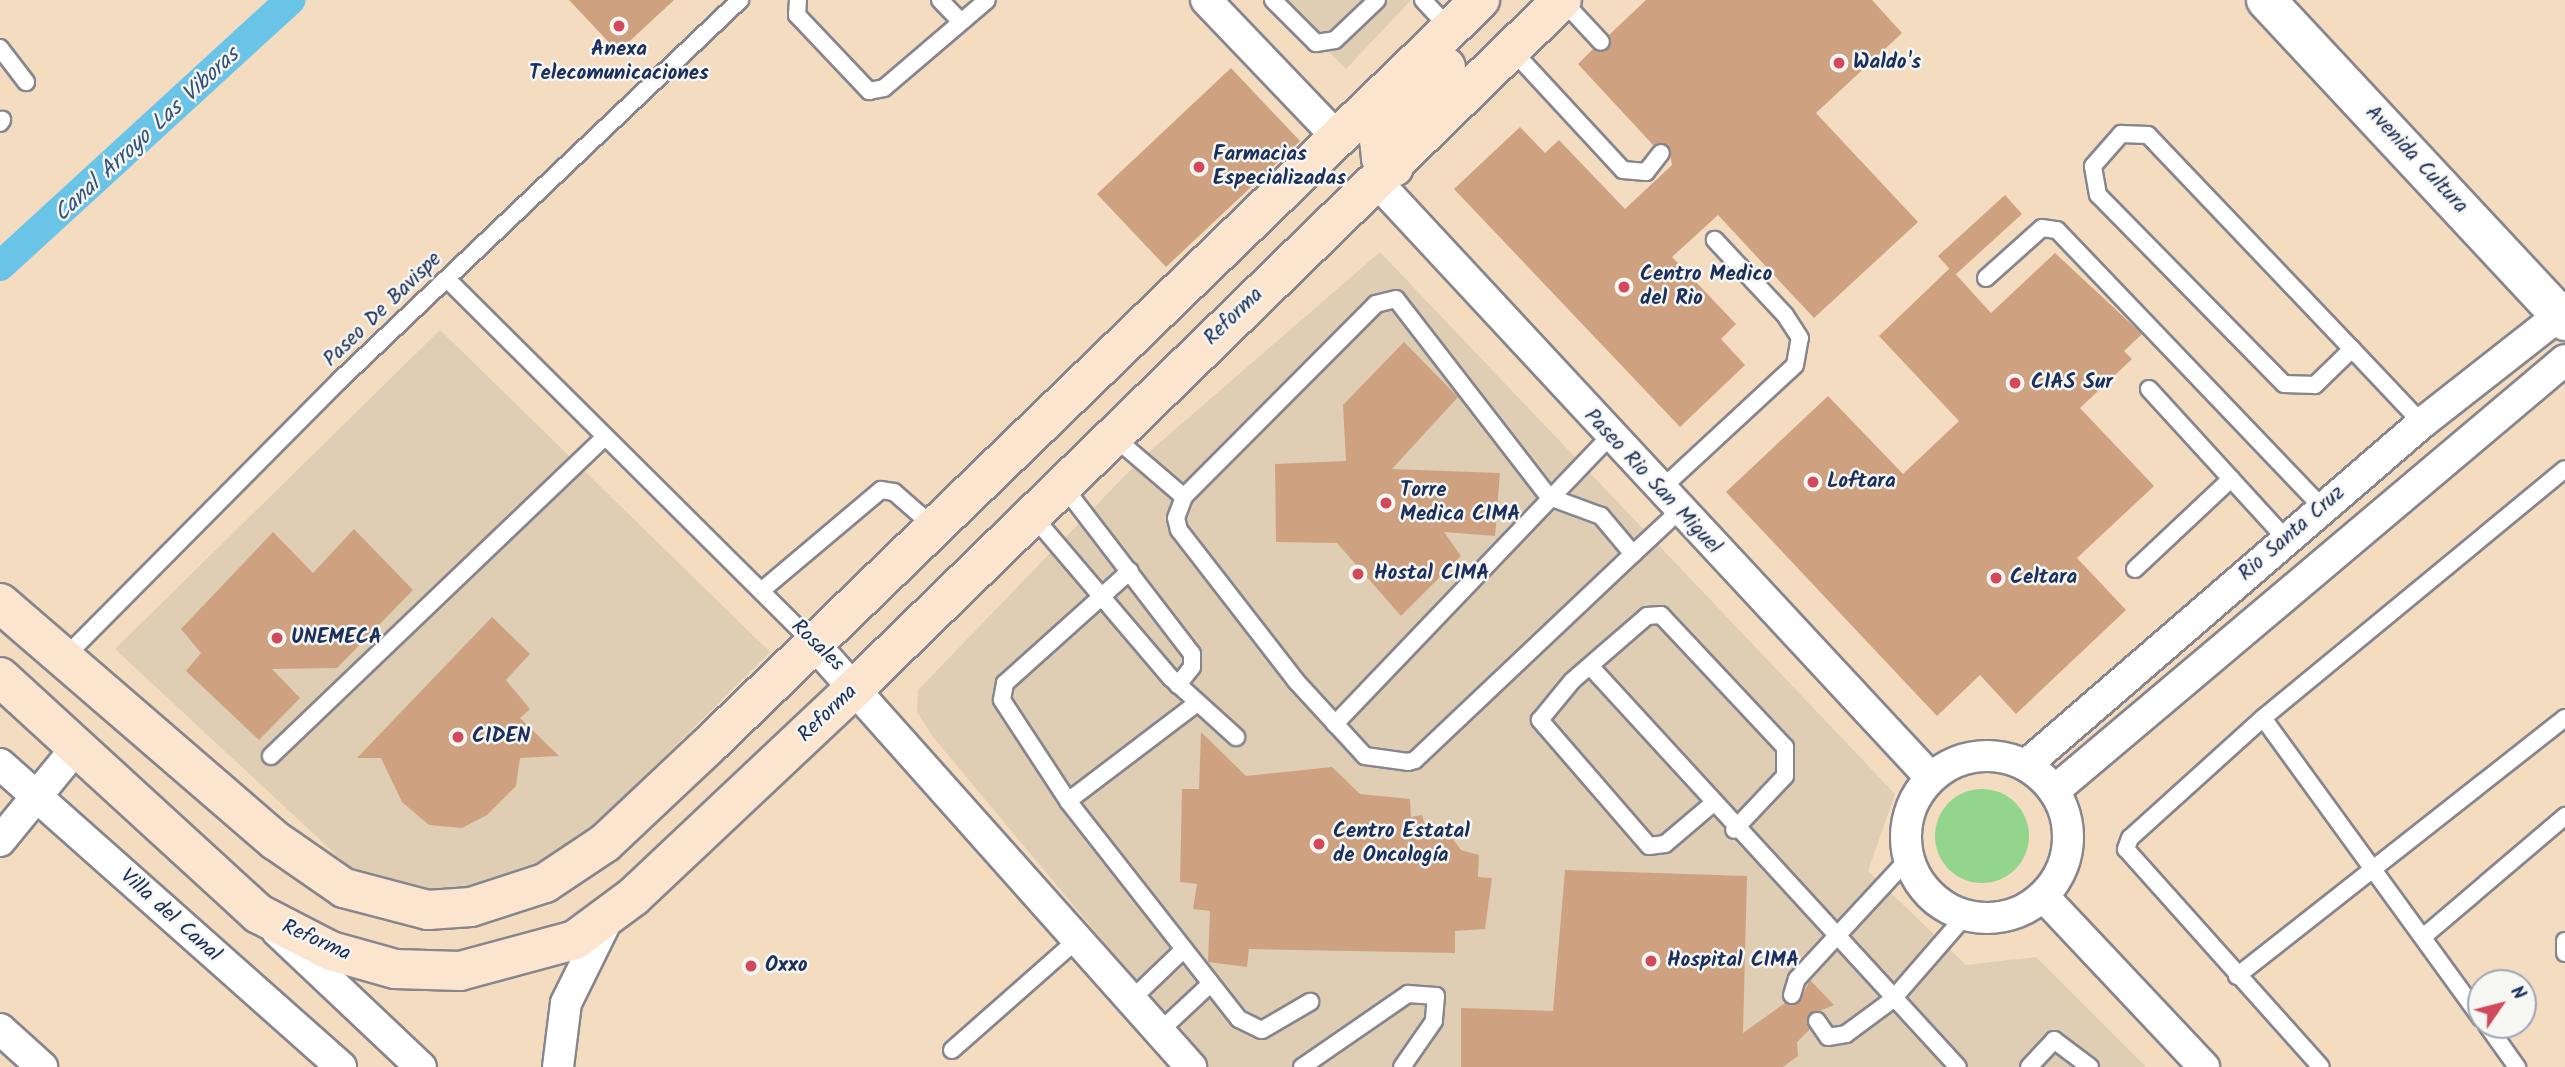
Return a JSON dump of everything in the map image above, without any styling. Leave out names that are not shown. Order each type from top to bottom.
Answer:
[{"type":"main road","name":"Reforma","points":[[0,677],[259,914],[331,951],[422,971],[504,964],[575,940],[607,919],[858,685],[1064,487],[1228,321],[1386,175],[1562,0]]},
{"type":"main road","points":[[0,603],[311,868],[370,900],[428,910],[507,897],[581,862],[814,644],[933,526],[1468,12]]},
{"type":"main road","points":[[1386,175],[1379,139],[1466,45],[1468,12]]},
{"type":"main road","points":[[1228,321],[1213,297],[1214,286],[1297,195],[1326,151]]},
{"type":"street","points":[[1206,0],[1326,151]]},
{"type":"street","name":"Avenida Cultura","points":[[2266,0],[2563,316]]},
{"type":"street","name":"Paseo Rio San Miguel","points":[[1386,175],[1610,436],[1931,778]]},
{"type":"street","name":"Rio Santa Cruz","points":[[2026,765],[2422,423],[2563,316]]},
{"type":"street","name":"Rio Santa Cruz","points":[[2054,791],[2565,360]]},
{"type":"street","name":"Rosales","points":[[814,644],[858,685],[1191,1067]]},
{"type":"street","points":[[0,841],[38,799],[78,747]]},
{"type":"street","points":[[1974,756],[2026,765],[2054,791],[2068,845],[2060,873],[2043,896],[2020,911],[1965,916],[1940,904],[1908,859],[1912,804],[1931,778],[1974,756]]},
{"type":"street","name":"Villa del Canal","points":[[0,764],[341,1067]]},
{"type":"street","points":[[2043,896],[2204,1067]]},
{"type":"street","points":[[259,914],[421,1067]]},
{"type":"street","points":[[558,1067],[566,1003],[607,919]]},
{"type":"street","points":[[0,1029],[42,1067]]},
{"type":"lane","name":"Paseo De Bavispe","points":[[63,659],[447,279],[740,0]]},
{"type":"lane","points":[[798,0],[797,15],[869,91],[884,88],[987,0]]},
{"type":"lane","points":[[940,0],[961,22]]},
{"type":"lane","points":[[1273,0],[1316,43],[1335,40],[1377,0]]},
{"type":"lane","points":[[1423,0],[1468,12]]},
{"type":"lane","points":[[1562,0],[1601,42]]},
{"type":"lane","points":[[0,48],[26,82]]},
{"type":"lane","points":[[1511,49],[1623,170],[1646,172],[1661,153]]},
{"type":"lane","points":[[2352,349],[2315,385],[2284,384],[2098,195],[2093,166],[2121,134],[2148,135],[2352,349],[2422,423]]},
{"type":"lane","points":[[1986,278],[2042,228],[2057,230],[2323,508]]},
{"type":"lane","points":[[1633,554],[1601,516],[1549,497],[1401,301],[1387,299],[1184,497],[1177,508],[1179,530],[1335,724],[1366,756],[1415,760],[1633,554],[1669,501],[1795,365],[1800,338],[1785,315],[1715,240]]},
{"type":"lane","name":"Rosales","points":[[447,279],[814,644]]},
{"type":"lane","points":[[2149,389],[2286,539]]},
{"type":"lane","points":[[1335,724],[1610,436]]},
{"type":"lane","points":[[271,756],[605,437]]},
{"type":"lane","points":[[1114,437],[1184,497]]},
{"type":"lane","points":[[2321,1067],[2126,849],[2130,838],[2263,718],[2565,469]]},
{"type":"lane","points":[[2135,569],[2231,479]]},
{"type":"lane","points":[[1064,487],[1192,654],[1192,667],[1178,685]]},
{"type":"lane","points":[[761,591],[881,490],[894,492],[933,526]]},
{"type":"lane","points":[[1033,516],[1178,685],[1196,704],[1236,737]]},
{"type":"lane","points":[[1130,571],[1005,683],[1002,700],[1068,801],[1208,987],[1254,1030],[1310,1002]]},
{"type":"lane","points":[[1711,805],[1665,844],[1641,841],[1540,720],[1639,619],[1661,615],[1778,733],[1785,776],[1734,830]]},
{"type":"lane","points":[[1590,666],[1833,939],[1958,1067]]},
{"type":"lane","points":[[1068,801],[1196,704]]},
{"type":"lane","points":[[2263,718],[2467,998]]},
{"type":"lane","points":[[2237,976],[2565,718]]},
{"type":"lane","points":[[2423,937],[2565,816]]},
{"type":"lane","points":[[1792,995],[1797,979],[1908,859]]},
{"type":"lane","points":[[1817,1021],[1837,1038],[1892,1000],[1965,916]]},
{"type":"lane","points":[[952,1050],[1079,938]]},
{"type":"lane","points":[[2565,941],[2565,953]]},
{"type":"lane","points":[[1133,998],[1181,952]]},
{"type":"lane","points":[[1160,1031],[1208,987]]},
{"type":"lane","points":[[1302,1067],[1408,994],[1436,996],[1434,1021],[1402,1067]]},
{"type":"lane","points":[[2497,1039],[2517,1067]]},
{"type":"lane","points":[[2029,1067],[2054,1040],[2090,1067]]},
{"type":"shaded area","points":[[1278,0],[1411,0],[1346,69]]},
{"type":"shaded area","name":"Hostal CIMA","points":[[1380,252],[1895,794],[1868,871],[1966,965],[2036,957],[2146,1067],[1208,1067],[933,737],[917,712],[918,690],[1142,458]]},
{"type":"shaded area","points":[[440,330],[770,652],[557,863],[428,903],[374,890],[115,649]]},
{"type":"green space","points":[[1982,789],[2000,793],[2015,803],[2025,818],[2029,836],[2025,854],[2015,869],[2000,879],[1982,883],[1964,879],[1949,869],[1939,854],[1935,836],[1939,818],[1949,803],[1964,793]]},
{"type":"building","name":"Anexa Telecomunicaciones","points":[[569,0],[674,0],[618,52]]},
{"type":"building","points":[[1646,0],[1872,0],[1902,33],[1816,113],[1918,222],[1814,318],[1718,215],[1672,257],[1736,324],[1721,339],[1745,365],[1680,427],[1454,189],[1520,127],[1545,153],[1559,140],[1625,209],[1672,165],[1668,145],[1654,146],[1578,64],[1593,49],[1609,49],[1609,35]]},
{"type":"building","name":"Farmacias Especializadas","points":[[1231,68],[1300,141],[1166,267],[1097,194]]},
{"type":"building","points":[[2005,195],[2022,214],[1955,275],[1938,256]]},
{"type":"building","points":[[2055,253],[2142,334],[2124,351],[2132,359],[2080,408],[2154,486],[2077,558],[2126,610],[2016,714],[1980,675],[1937,716],[1726,492],[1828,396],[1903,474],[1959,421],[1879,336],[1950,268],[1991,313]]},
{"type":"building","name":"Torre Medica CIMA","points":[[1404,342],[1458,397],[1392,469],[1500,473],[1495,536],[1444,532],[1461,556],[1401,616],[1337,543],[1276,542],[1275,464],[1346,461],[1343,405]]},
{"type":"building","name":"UNEMECA","points":[[354,529],[413,590],[337,668],[272,669],[300,698],[259,740],[186,671],[201,653],[181,629],[273,532],[313,573]]},
{"type":"building","name":"CIDEN","points":[[492,617],[530,654],[506,680],[530,709],[520,718],[559,756],[520,758],[516,786],[487,815],[462,828],[429,825],[402,802],[381,758],[357,758]]},
{"type":"building","name":"Centro Estatal de Oncología","points":[[1201,732],[1246,776],[1332,767],[1360,794],[1410,799],[1411,817],[1422,815],[1428,836],[1452,838],[1461,850],[1479,855],[1478,877],[1492,878],[1485,929],[1455,931],[1455,953],[1249,949],[1247,967],[1208,962],[1210,911],[1193,909],[1197,884],[1180,882],[1182,789],[1199,789]]},
{"type":"building","name":"Hospital CIMA","points":[[1565,870],[1747,876],[1743,1033],[1785,1003],[1799,1003],[1810,980],[1834,1005],[1808,1016],[1810,1029],[1797,1042],[1798,1056],[1783,1067],[1461,1067],[1461,1008],[1553,1011]]},
{"type":"waterway","name":"Canal Arroyo Las Viboras","points":[[0,266],[290,0]]},
{"type":"place","name":"Anexa Telecomunicaciones","points":[[619,26]]},
{"type":"place","name":"Waldo's","points":[[1839,63]]},
{"type":"place","name":"Farmacias Especializadas","points":[[1199,167]]},
{"type":"place","name":"Centro Medico del Rio","points":[[1624,287]]},
{"type":"place","name":"CIAS Sur","points":[[2015,383]]},
{"type":"place","name":"Loftara","points":[[1813,482]]},
{"type":"place","name":"Torre Medica CIMA","points":[[1386,503]]},
{"type":"place","name":"Hostal CIMA","points":[[1358,574]]},
{"type":"place","name":"Celtara","points":[[1996,578]]},
{"type":"place","name":"UNEMECA","points":[[277,638]]},
{"type":"place","name":"CIDEN","points":[[458,737]]},
{"type":"place","name":"Centro Estatal de Oncología","points":[[1319,844]]},
{"type":"place","name":"Hospital CIMA","points":[[1651,961]]},
{"type":"place","name":"Oxxo","points":[[751,966]]}]
